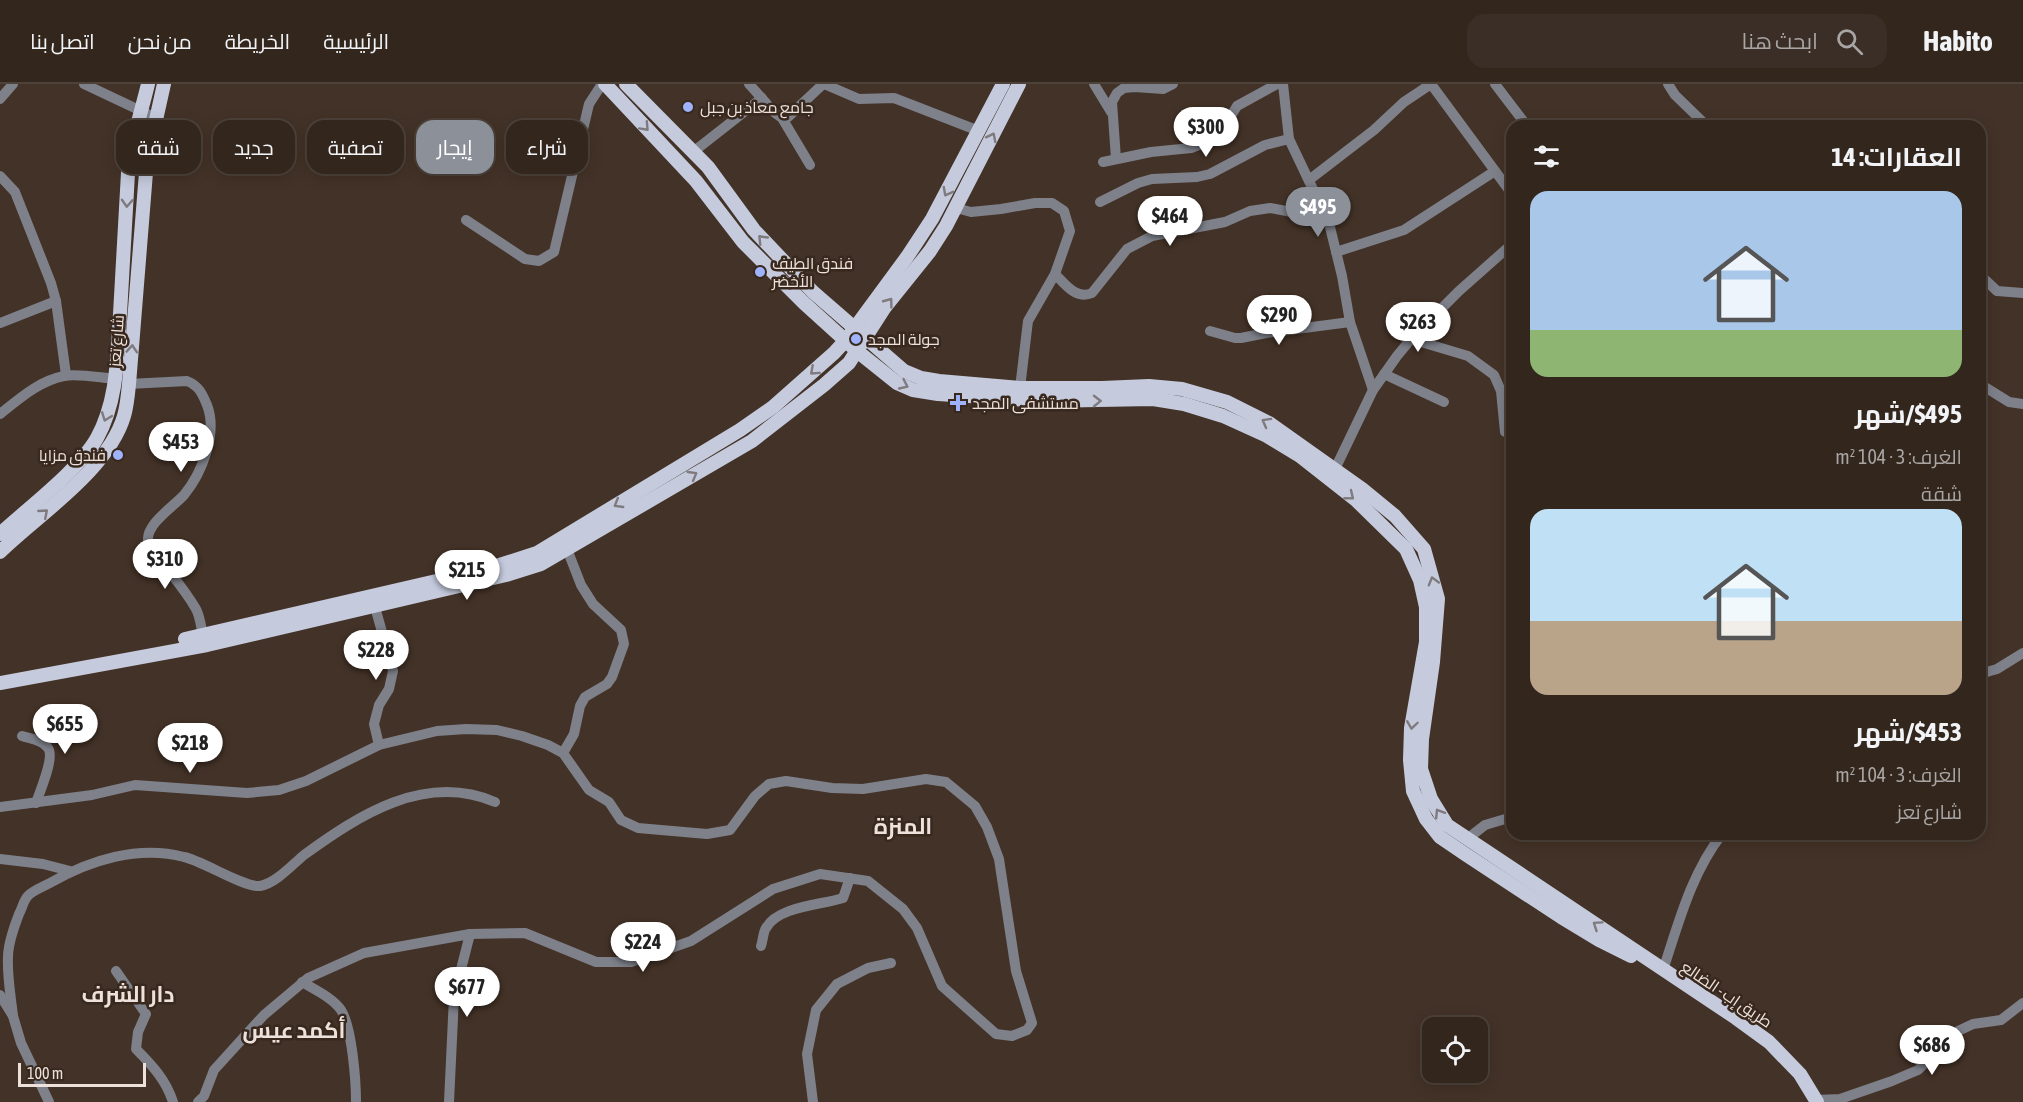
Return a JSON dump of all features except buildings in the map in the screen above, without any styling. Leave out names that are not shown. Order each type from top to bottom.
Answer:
[{"type":"main road","name":"شارع تعز","points":[[0,552],[69,490],[111,444],[124,417],[129,170],[148,84]]},
{"type":"main road","name":"شارع تعز","points":[[0,534],[74,468],[87,453],[97,438],[123,382],[147,160],[164,84]]},
{"type":"main road","points":[[603,84],[696,181],[743,242],[804,303],[904,371],[921,378],[939,381],[1020,388],[1149,386],[1182,389],[1227,402],[1269,423],[1335,469],[1395,516],[1424,549],[1438,599],[1422,739],[1421,770],[1431,799],[1447,825],[1527,886]]},
{"type":"main road","points":[[626,84],[708,167],[754,230],[854,336],[857,351],[897,383],[913,390],[938,394],[1043,402],[1153,399],[1194,407],[1223,416],[1267,436],[1300,456],[1356,500],[1406,549],[1420,580],[1426,607],[1426,642],[1411,728],[1410,760],[1413,791],[1426,819],[1440,837],[1527,886]]},
{"type":"main road","points":[[854,336],[933,219],[1003,84]]},
{"type":"main road","points":[[0,683],[207,645],[375,607],[542,564],[656,489],[773,407],[885,307],[930,251],[946,226],[1019,84]]},
{"type":"main road","points":[[933,219],[946,226]]},
{"type":"main road","points":[[0,674],[203,636],[484,570],[537,553],[752,441],[824,386],[849,363],[857,351]]},
{"type":"main road","name":"طريق إب - الضالع","points":[[1527,886],[1663,970],[1769,1042],[1800,1074],[1816,1101]]},
{"type":"street","points":[[1,96],[13,84]]},
{"type":"street","points":[[84,84],[156,118]]},
{"type":"street","points":[[466,220],[525,258],[539,261],[554,252],[589,104],[603,84]]},
{"type":"street","points":[[749,84],[782,118],[810,165]]},
{"type":"street","points":[[782,118],[788,117],[824,84],[859,99],[894,98],[979,131]]},
{"type":"street","points":[[1094,84],[1114,118]]},
{"type":"street","points":[[1116,159],[1112,102],[1117,93],[1124,88],[1163,89],[1173,84]]},
{"type":"street","points":[[1103,162],[1151,152],[1191,148],[1207,142],[1223,129],[1237,106],[1277,84]]},
{"type":"street","points":[[1283,84],[1289,139],[1329,223],[1350,322],[1373,390]]},
{"type":"street","points":[[1309,180],[1374,130],[1404,102],[1431,84],[1506,186]]},
{"type":"street","points":[[1495,84],[1522,120]]},
{"type":"street","points":[[1668,84],[1701,120]]},
{"type":"street","points":[[693,152],[762,98]]},
{"type":"street","points":[[1100,202],[1138,183],[1152,179],[1197,177],[1210,174],[1264,145],[1289,139]]},
{"type":"street","points":[[1336,252],[1404,230],[1495,171]]},
{"type":"street","points":[[0,176],[15,192],[51,283],[56,301],[66,375]]},
{"type":"street","points":[[956,208],[971,212],[1035,203],[1052,203],[1064,211],[1070,231],[1055,274],[1028,321],[1020,388]]},
{"type":"street","points":[[1055,274],[1074,293],[1086,296],[1092,293],[1127,249],[1152,236],[1225,222],[1250,212],[1270,208],[1297,213],[1322,207]]},
{"type":"street","points":[[1335,469],[1373,390],[1411,339],[1459,291],[1506,249]]},
{"type":"street","points":[[1986,281],[1997,291],[2023,293]]},
{"type":"street","points":[[0,323],[56,301]]},
{"type":"street","points":[[1210,331],[1241,338],[1350,322]]},
{"type":"street","points":[[1411,339],[1468,356],[1494,375],[1501,391],[1505,432]]},
{"type":"street","points":[[1384,374],[1444,402]]},
{"type":"street","points":[[0,414],[32,389],[66,375],[123,382],[187,381],[195,384],[202,393],[210,412],[210,435],[200,472],[183,495],[148,533],[148,542],[150,550],[173,576],[197,611],[203,636]]},
{"type":"street","points":[[1986,388],[2009,402],[2023,404]]},
{"type":"street","points":[[563,753],[574,734],[580,706],[585,698],[607,684],[612,677],[624,644],[621,630],[593,604],[581,585],[567,549]]},
{"type":"street","points":[[375,607],[393,671],[389,689],[379,705],[374,724],[379,745]]},
{"type":"street","points":[[1986,672],[1997,669],[2023,653]]},
{"type":"street","points":[[0,807],[93,795],[135,785],[247,793],[279,790],[306,781],[379,745],[437,731],[466,729],[497,730],[548,745],[563,753],[589,790],[609,802],[621,820],[638,828],[674,832],[707,834],[730,830],[755,796],[769,784],[786,781],[832,788],[863,789],[926,779],[946,782],[975,806],[987,827],[999,859],[1016,971],[1032,1023],[1027,1030],[1012,1036],[996,1034],[942,986],[917,928],[903,909],[868,881],[820,874],[773,889],[691,941],[631,962],[596,962],[525,933],[470,934],[364,953],[308,978],[264,1015],[214,1071],[204,1096],[198,1102]]},
{"type":"street","points":[[22,736],[40,741],[48,747],[51,755],[36,803]]},
{"type":"street","points":[[49,1102],[21,1042],[13,1016],[8,956],[15,924],[27,896],[90,862],[127,854],[157,853],[184,857],[212,867],[249,885],[260,886],[276,878],[354,820],[396,801],[435,792],[460,794],[495,802]]},
{"type":"street","points":[[1467,839],[1485,825],[1506,819]]},
{"type":"street","points":[[1663,970],[1692,884],[1718,840]]},
{"type":"street","points":[[0,859],[43,864],[70,871]]},
{"type":"street","points":[[761,946],[766,928],[779,915],[812,904],[843,898],[850,878]]},
{"type":"street","points":[[449,1102],[453,997],[470,934]]},
{"type":"street","points":[[813,1102],[807,1054],[816,1010],[837,984],[868,968],[891,963]]},
{"type":"street","points":[[116,971],[146,1014],[138,1032],[136,1049],[159,1072],[173,1102]]},
{"type":"street","points":[[302,982],[322,994],[340,1009],[349,1034],[356,1102]]},
{"type":"street","points":[[0,995],[13,1016]]},
{"type":"street","points":[[1816,1101],[1840,1099],[1918,1070],[1956,1032],[1974,1024],[2001,1020],[2023,1003]]},
{"type":"place","name":"جامع معاذ بن جبل","points":[[688,107]]},
{"type":"place","name":"فندق الطيف الأخضر","points":[[760,272]]},
{"type":"place","name":"جولة المجد","points":[[856,339]]},
{"type":"place","name":"مستشفى المجد","points":[[958,403]]},
{"type":"place","name":"فندق مزايا","points":[[118,455]]},
{"type":"district","name":"المنزة","points":[[903,826]]},
{"type":"district","name":"دار الشرف","points":[[128,994]]},
{"type":"district","name":"أكمد عيس","points":[[294,1030]]}]
